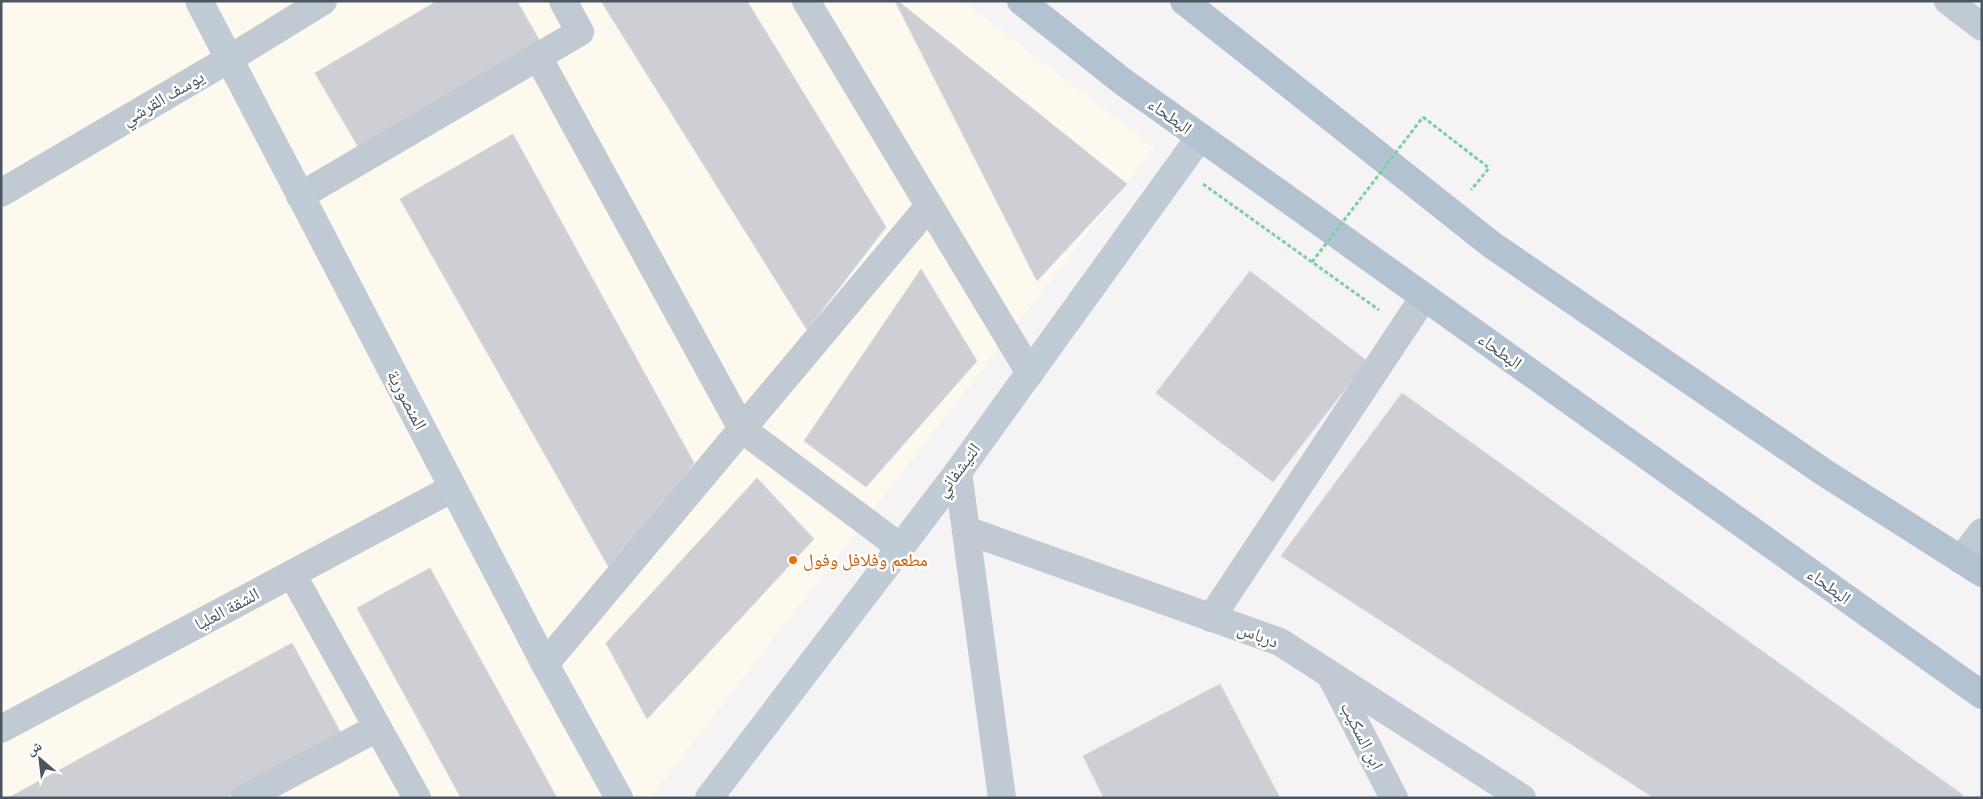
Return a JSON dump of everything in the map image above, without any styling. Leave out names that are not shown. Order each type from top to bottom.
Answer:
[{"type":"main road","name":"البطحاء","points":[[1021,1],[1122,81],[1982,695]]},
{"type":"main road","points":[[1184,1],[1492,244],[1817,468],[1972,566]]},
{"type":"street","name":"المنصورية","points":[[199,1],[545,664],[619,798]]},
{"type":"street","name":"يوسف القرشي","points":[[1,193],[229,59],[323,1]]},
{"type":"street","points":[[300,196],[580,32],[563,1]]},
{"type":"street","points":[[806,1],[1030,372]]},
{"type":"street","points":[[1948,1],[1982,27]]},
{"type":"street","points":[[538,56],[742,429],[900,547]]},
{"type":"street","name":"التيشفاني","points":[[709,798],[958,472],[1200,137]]},
{"type":"street","points":[[545,664],[929,206]]},
{"type":"street","points":[[1212,618],[1424,297]]},
{"type":"street","points":[[958,472],[1002,798]]},
{"type":"street","name":"الشقة العليا","points":[[1,729],[453,488]]},
{"type":"street","name":"درباس","points":[[966,530],[1280,642],[1522,798]]},
{"type":"street","points":[[1972,566],[1982,532]]},
{"type":"street","points":[[292,574],[417,798]]},
{"type":"street","name":"ابن السكيب","points":[[1331,675],[1394,798]]},
{"type":"street","points":[[245,798],[377,728]]},
{"type":"path","points":[[1312,262],[1423,117],[1489,168],[1452,213]]},
{"type":"path","points":[[1179,167],[1404,328]]},
{"type":"shaded area","points":[[1,1],[963,1],[1154,147],[650,798],[1,798]]},
{"type":"building","points":[[437,1],[517,1],[541,43],[360,150],[315,73]]},
{"type":"building","points":[[601,1],[747,1],[886,227],[807,330]]},
{"type":"building","points":[[895,1],[898,1],[1127,184],[1037,281]]},
{"type":"building","points":[[513,134],[694,463],[612,573],[400,199]]},
{"type":"building","points":[[921,269],[977,361],[866,487],[804,441]]},
{"type":"building","points":[[1250,271],[1367,361],[1273,482],[1156,393]]},
{"type":"building","points":[[1402,393],[1963,795],[1960,798],[1654,798],[1281,556]]},
{"type":"building","points":[[757,478],[814,539],[647,719],[606,643]]},
{"type":"building","points":[[430,568],[557,798],[461,798],[357,608]]},
{"type":"building","points":[[292,643],[342,735],[226,798],[8,798]]},
{"type":"building","points":[[1220,684],[1280,798],[1104,798],[1083,756]]},
{"type":"place","name":"مطعم وفلافل وفول","points":[[793,560]]}]
